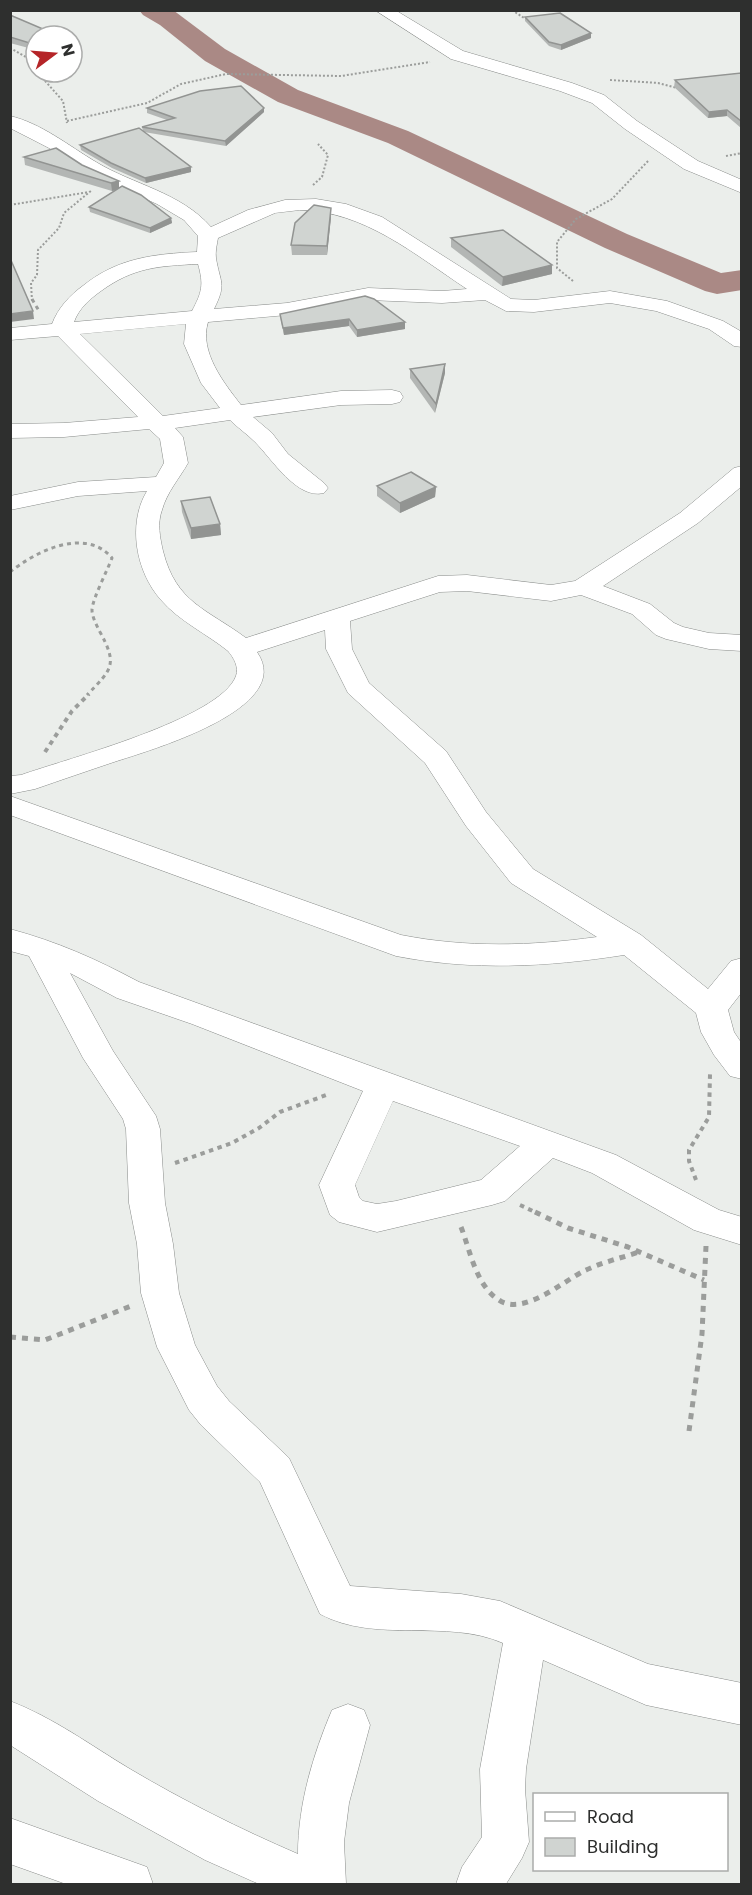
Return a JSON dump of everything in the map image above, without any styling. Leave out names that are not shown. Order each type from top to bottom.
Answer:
[{"type":"street","points":[[382,10],[457,55],[598,99],[658,144],[691,165],[741,187]]},
{"type":"street","points":[[10,121],[55,144],[91,167],[164,200],[191,216],[208,235],[206,257],[212,278],[212,293],[196,325],[195,344],[212,383],[235,413],[264,438],[280,459],[316,488]]},
{"type":"street","points":[[208,235],[256,213],[285,206],[319,204],[356,212],[375,221],[498,301],[518,306],[610,297],[660,305],[716,325],[741,341]]},
{"type":"street","points":[[62,326],[80,297],[109,274],[126,265],[141,261],[206,257]]},
{"type":"street","points":[[10,334],[62,326],[287,309],[368,294],[442,297],[488,294]]},
{"type":"street","points":[[15,791],[170,733],[222,709],[244,687],[251,674],[251,660],[243,648],[183,608],[169,594],[159,576],[150,545],[148,514],[176,463],[171,437],[62,326]]},
{"type":"street","points":[[10,431],[155,423],[341,398],[392,397]]},
{"type":"street","points":[[243,648],[416,590],[450,582],[551,593],[583,587],[614,569],[689,518],[741,473]]},
{"type":"street","points":[[10,503],[78,489],[166,483]]},
{"type":"street","points":[[583,587],[641,609],[665,629],[675,633],[709,642],[741,643]]},
{"type":"street","points":[[337,617],[339,649],[358,687],[436,757],[476,819],[522,876],[630,943],[711,1008]]},
{"type":"street","points":[[15,791],[396,945],[415,950],[486,957],[524,957],[630,943]]},
{"type":"street","points":[[26,944],[76,962],[128,990],[604,1164],[707,1220],[741,1231]]},
{"type":"street","points":[[26,944],[139,1116],[143,1129],[160,1293],[176,1347],[203,1398],[215,1413],[275,1470],[335,1600],[348,1607],[461,1614],[500,1621],[526,1634],[646,1683],[741,1704]]},
{"type":"street","points":[[732,1055],[713,1025],[711,1008],[741,969]]},
{"type":"street","points":[[376,1082],[337,1185],[343,1205],[352,1212],[377,1218],[451,1203],[492,1191],[548,1142]]},
{"type":"street","points":[[479,1884],[506,1842],[502,1789],[503,1769],[526,1634]]},
{"type":"street","points":[[10,1722],[37,1735],[114,1785],[221,1844],[312,1884]]},
{"type":"street","points":[[323,1884],[320,1842],[324,1808],[330,1776],[348,1725]]},
{"type":"street","points":[[10,1841],[130,1884]]},
{"type":"path","points":[[512,10],[527,20]]},
{"type":"path","points":[[10,48],[24,56]]},
{"type":"path","points":[[67,121],[147,103],[181,84],[226,74],[341,76],[399,68],[457,55]]},
{"type":"path","points":[[609,80],[658,83],[680,88]]},
{"type":"path","points":[[48,84],[63,101],[67,121],[66,132],[55,144]]},
{"type":"path","points":[[285,206],[322,177],[328,155],[318,144]]},
{"type":"path","points":[[610,297],[577,284],[557,268],[556,242],[576,219],[612,199],[644,167],[658,144]]},
{"type":"path","points":[[10,205],[89,192],[118,180]]},
{"type":"path","points":[[62,326],[39,312],[32,302],[31,284],[37,274],[38,250],[58,228],[64,213],[82,201],[89,192]]},
{"type":"path","points":[[10,572],[36,554],[60,544],[95,546],[104,550],[112,558],[92,610],[96,626],[111,652],[112,663],[104,679],[72,711],[15,791]]},
{"type":"path","points":[[689,1431],[702,1334],[707,1220],[689,1160],[688,1148],[709,1119],[711,1108],[708,1089],[711,1068],[732,1055]]},
{"type":"path","points":[[146,1172],[232,1143],[291,1107],[376,1082]]},
{"type":"path","points":[[492,1191],[567,1228],[639,1252],[704,1280]]},
{"type":"path","points":[[451,1203],[488,1290],[500,1302],[507,1304],[534,1300],[578,1273],[639,1252]]},
{"type":"path","points":[[10,1337],[45,1340],[160,1293]]},
{"type":"building","points":[[560,13],[591,33],[561,45],[549,42],[525,17]]},
{"type":"building","points":[[10,15],[31,24],[24,24],[24,41],[10,37]]},
{"type":"building","points":[[741,73],[741,121],[727,110],[709,112],[675,80]]},
{"type":"building","points":[[241,86],[264,108],[225,141],[142,127],[175,118],[147,108],[200,91]]},
{"type":"building","points":[[139,128],[191,167],[145,178],[111,163],[80,145]]},
{"type":"building","points":[[56,148],[82,165],[119,181],[111,183],[24,157]]},
{"type":"building","points":[[122,186],[141,195],[171,218],[150,228],[89,207]]},
{"type":"building","points":[[314,205],[331,208],[327,246],[291,245],[295,223]]},
{"type":"building","points":[[503,230],[552,265],[503,277],[451,238]]},
{"type":"building","points":[[10,258],[33,311],[10,314]]},
{"type":"building","points":[[365,296],[374,299],[405,322],[357,330],[349,319],[283,328],[280,314]]},
{"type":"building","points":[[445,364],[436,404],[410,369]]},
{"type":"building","points":[[411,472],[436,487],[400,503],[377,486]]},
{"type":"building","points":[[210,497],[220,524],[191,528],[181,501]]},
{"type":"waterway","points":[[152,10],[169,19],[215,55],[288,96],[398,137],[616,241],[717,284],[742,280]]}]
